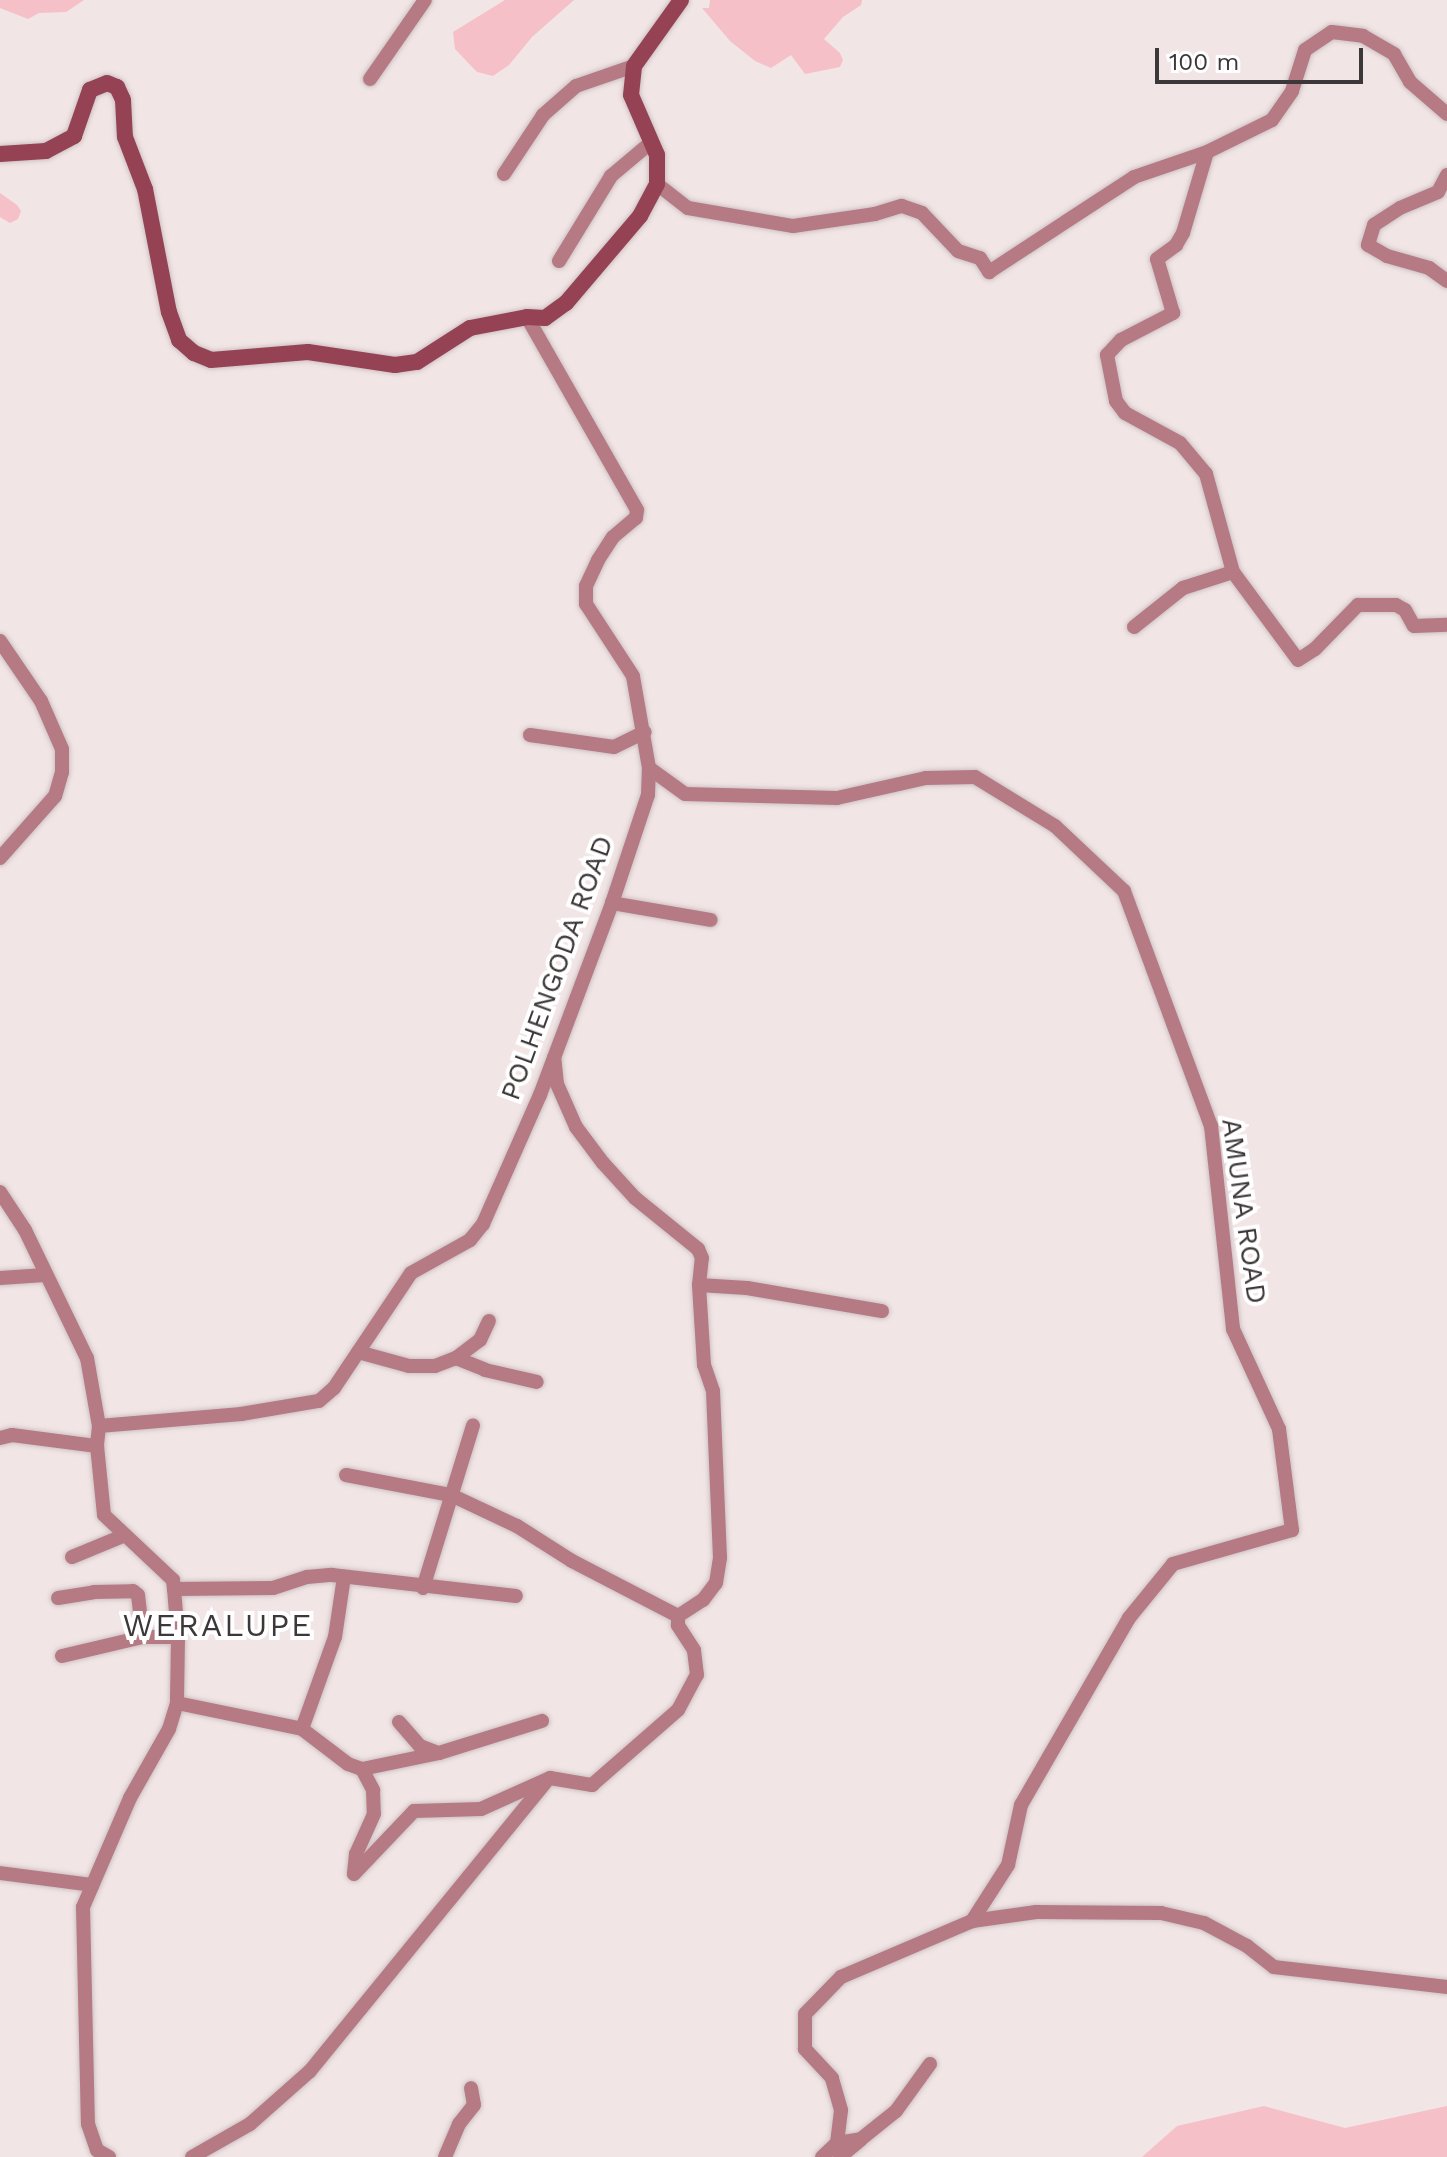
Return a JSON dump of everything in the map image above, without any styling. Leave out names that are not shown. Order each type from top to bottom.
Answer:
[{"type":"street","points":[[370,79],[425,0]]},
{"type":"street","points":[[0,154],[46,151],[74,136],[90,90],[107,83],[117,87],[123,100],[125,137],[145,189],[179,340],[194,353],[211,360],[308,352],[395,365],[417,362],[470,328],[527,317],[545,318],[566,303],[640,216],[657,184],[657,155],[649,144],[631,95],[634,66],[681,0]]},
{"type":"street","points":[[657,184],[688,208],[793,226],[875,214],[902,206],[922,213],[958,251],[980,258],[989,272],[1134,177],[1207,152],[1272,120],[1292,91],[1305,50],[1332,32],[1363,36],[1394,54],[1410,82],[1447,114]]},
{"type":"street","points":[[504,174],[543,115],[576,86],[634,66]]},
{"type":"street","points":[[559,261],[611,176],[649,144]]},
{"type":"street","points":[[1207,152],[1183,233],[1176,245],[1157,259],[1173,313],[1121,340],[1107,355],[1116,401],[1125,413],[1180,443],[1206,474],[1233,572],[1298,660],[1315,649],[1358,605],[1396,605],[1405,610],[1414,626],[1447,625]]},
{"type":"street","points":[[1447,175],[1438,192],[1400,208],[1374,225],[1368,245],[1387,256],[1429,268],[1447,281]]},
{"type":"street","name":"POLHENGODA ROAD","points":[[99,1426],[241,1414],[319,1401],[334,1388],[411,1273],[470,1240],[483,1224],[540,1095],[553,1053],[612,903],[648,795],[649,768],[633,676],[586,604],[586,586],[598,560],[613,537],[636,518],[637,510],[527,317]]},
{"type":"street","points":[[1134,627],[1183,588],[1233,572]]},
{"type":"street","points":[[0,641],[41,701],[62,749],[62,772],[55,796],[0,858]]},
{"type":"street","points":[[530,735],[614,747],[645,732]]},
{"type":"street","name":"AMUNA ROAD","points":[[649,768],[685,794],[837,798],[926,778],[975,777],[1055,826],[1124,891],[1211,1126],[1233,1329],[1279,1429],[1292,1530],[1173,1564],[1129,1618],[1021,1805],[1008,1865],[972,1921]]},
{"type":"street","points":[[612,903],[711,920]]},
{"type":"street","points":[[553,1053],[557,1084],[576,1127],[635,1198],[698,1249],[702,1258],[699,1285],[704,1365],[713,1391],[720,1558],[716,1583],[703,1600],[678,1616]]},
{"type":"street","points":[[0,1192],[25,1230],[87,1358],[99,1426],[97,1446],[104,1515],[173,1580],[174,1589],[178,1637],[177,1703],[169,1729],[130,1798],[83,1907],[83,2015],[88,2124],[97,2155]]},
{"type":"street","points":[[0,1278],[45,1275]]},
{"type":"street","points":[[699,1285],[747,1288],[882,1311]]},
{"type":"street","points":[[358,1352],[409,1366],[435,1366],[456,1358],[480,1340],[489,1321]]},
{"type":"street","points":[[456,1358],[485,1370],[537,1382]]},
{"type":"street","points":[[423,1588],[473,1425]]},
{"type":"street","points":[[0,1438],[12,1435],[97,1446]]},
{"type":"street","points":[[346,1475],[451,1495],[517,1526],[572,1561],[678,1616]]},
{"type":"street","points":[[72,1557],[125,1535]]},
{"type":"street","points":[[174,1589],[273,1588],[307,1577],[344,1577],[516,1596]]},
{"type":"street","points":[[302,1729],[335,1637],[344,1577]]},
{"type":"street","points":[[58,1598],[94,1592],[133,1591],[138,1595],[143,1637]]},
{"type":"street","points":[[362,1769],[373,1790],[374,1814],[356,1854],[354,1874],[414,1811],[481,1809],[550,1778],[592,1785],[678,1710],[697,1675],[694,1650],[678,1625],[678,1616]]},
{"type":"street","points":[[62,1656],[143,1637],[178,1637]]},
{"type":"street","points":[[177,1703],[302,1729],[348,1764],[362,1769],[439,1753],[542,1721]]},
{"type":"street","points":[[399,1722],[420,1746],[439,1753]]},
{"type":"street","points":[[192,2157],[250,2124],[310,2071],[550,1778]]},
{"type":"street","points":[[0,1873],[92,1885]]},
{"type":"street","points":[[838,2150],[841,2110],[832,2078],[805,2049],[805,2014],[841,1977],[972,1921],[1036,1912],[1161,1913],[1204,1923],[1247,1946],[1274,1967],[1447,1987]]},
{"type":"street","points":[[822,2157],[861,2139],[896,2111],[930,2064]]},
{"type":"street","points":[[445,2157],[459,2124],[474,2105],[471,2088]]},
{"type":"shaded area","points":[[0,0],[84,0],[66,12],[39,13],[28,19],[0,8]]},
{"type":"shaded area","points":[[505,0],[574,0],[532,37],[509,65],[493,76],[477,72],[455,49],[453,32]]},
{"type":"shaded area","points":[[710,0],[862,0],[861,5],[843,17],[824,39],[840,53],[843,60],[840,67],[805,74],[791,55],[771,68],[755,61],[730,41],[702,8],[709,8]]},
{"type":"shaded area","points":[[0,193],[21,211],[18,219],[10,223],[0,217]]},
{"type":"shaded area","points":[[1264,2106],[1345,2128],[1447,2106],[1447,2157],[1142,2157],[1177,2126]]},
{"type":"district","name":"WERALUPE","points":[[218,1625]]}]
